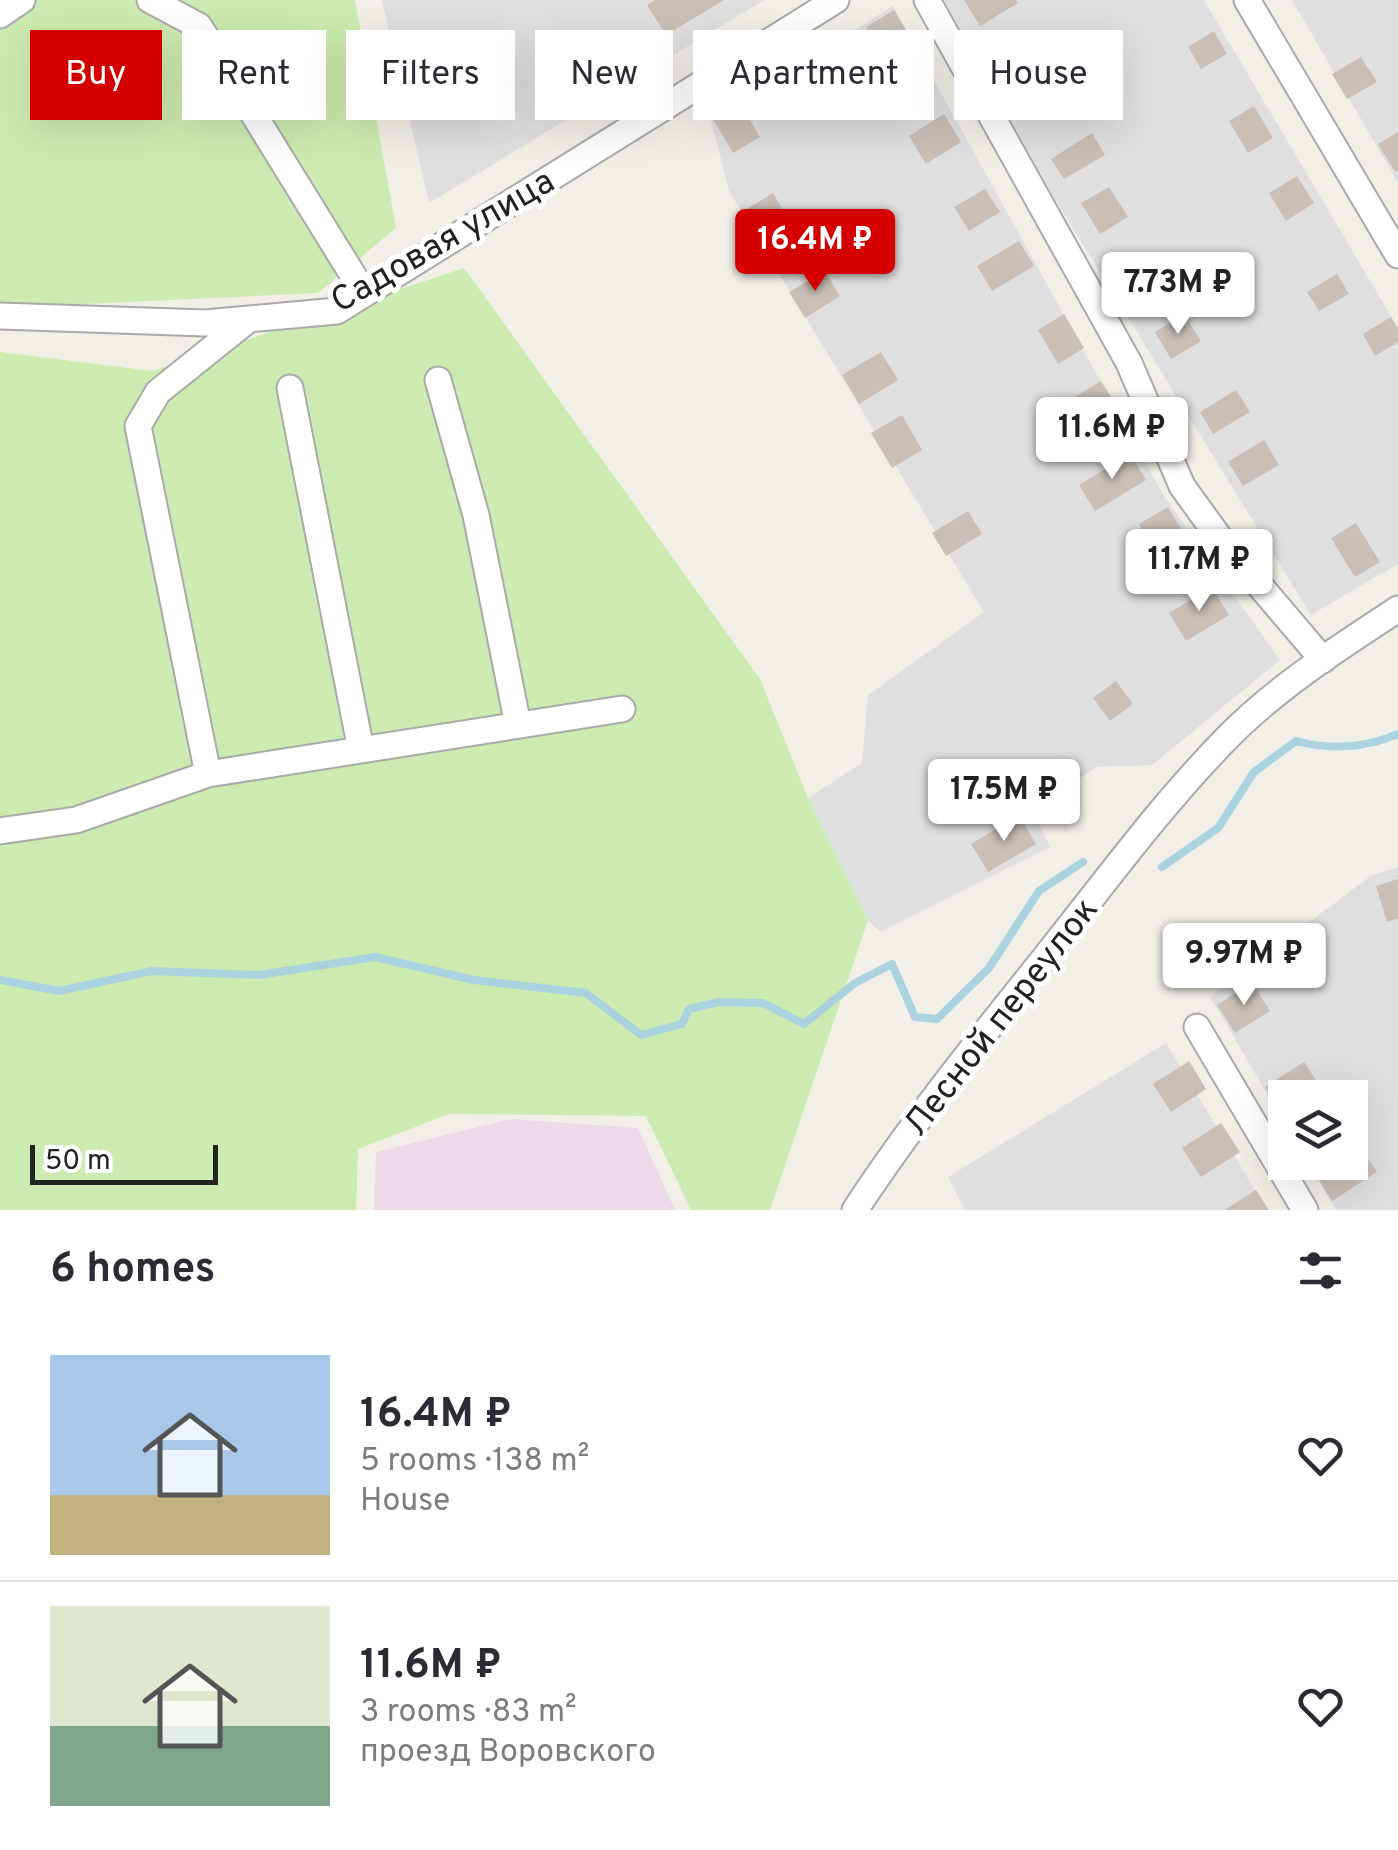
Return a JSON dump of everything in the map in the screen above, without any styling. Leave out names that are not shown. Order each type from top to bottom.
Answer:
[{"type":"street","points":[[0,15],[22,0]]},
{"type":"street","points":[[150,0],[198,26],[364,293]]},
{"type":"street","name":"Садовая улица","points":[[0,316],[205,323],[336,310],[836,0]]},
{"type":"street","points":[[926,0],[1129,362],[1182,486],[1221,540],[1323,660]]},
{"type":"street","points":[[1247,0],[1398,256]]},
{"type":"street","points":[[208,774],[138,426],[158,392],[250,319]]},
{"type":"street","points":[[438,380],[476,515],[518,726]]},
{"type":"street","points":[[290,388],[361,750]]},
{"type":"street","name":"Лесной переулок","points":[[855,1210],[888,1159],[982,1037],[1173,798],[1230,735],[1323,660],[1398,609]]},
{"type":"street","points":[[0,831],[76,820],[208,774],[622,709]]},
{"type":"street","points":[[1197,1027],[1305,1210]]},
{"type":"shaded area","points":[[382,0],[764,0],[714,30],[693,30],[693,43],[673,55],[673,30],[535,30],[535,120],[566,120],[429,203],[410,120],[515,120],[515,30],[389,30]]},
{"type":"shaded area","points":[[944,0],[1204,0],[1398,328],[1398,564],[1311,615],[1055,199],[1011,120],[1123,120],[1123,30],[961,30]]},
{"type":"shaded area","points":[[1292,0],[1398,0],[1398,183]]},
{"type":"shaded area","points":[[893,6],[906,30],[855,30]]},
{"type":"shaded area","points":[[934,80],[1164,496],[1280,660],[1152,765],[1096,767],[1033,811],[1050,847],[880,932],[868,920],[808,798],[862,763],[868,695],[984,612],[729,191],[711,120],[934,120]]},
{"type":"shaded area","points":[[1398,867],[1398,1210],[1336,1210],[1318,1180],[1368,1180],[1368,1080],[1268,1080],[1268,1095],[1210,997],[1372,875]]},
{"type":"shaded area","points":[[1166,1043],[1267,1210],[965,1210],[948,1177]]},
{"type":"shaded area","points":[[511,1119],[638,1128],[675,1210],[374,1210],[376,1152]]},
{"type":"green space","points":[[0,0],[355,0],[360,30],[346,30],[346,120],[377,120],[396,228],[318,293],[0,308]]},
{"type":"green space","points":[[464,268],[760,679],[808,798],[868,920],[770,1210],[691,1210],[646,1116],[449,1114],[358,1149],[356,1210],[0,1210],[0,352],[152,371]]},
{"type":"building","points":[[655,0],[724,0],[673,31],[663,30],[647,5]]},
{"type":"building","points":[[964,0],[1016,0],[1018,3],[980,26]]},
{"type":"building","points":[[894,10],[906,30],[868,30],[866,27]]},
{"type":"building","points":[[1214,31],[1227,54],[1201,69],[1188,47]]},
{"type":"building","points":[[1361,57],[1377,82],[1347,99],[1332,74]]},
{"type":"building","points":[[1254,106],[1273,138],[1248,153],[1229,121]]},
{"type":"building","points":[[944,114],[961,142],[926,164],[909,136]]},
{"type":"building","points":[[714,120],[750,120],[760,137],[733,153]]},
{"type":"building","points":[[1398,132],[1398,170],[1395,172],[1378,144]]},
{"type":"building","points":[[1092,133],[1105,155],[1064,179],[1051,159]]},
{"type":"building","points":[[1297,176],[1314,203],[1286,221],[1269,193]]},
{"type":"building","points":[[1109,187],[1128,217],[1100,234],[1081,203]]},
{"type":"building","points":[[985,189],[1000,212],[969,231],[954,207]]},
{"type":"building","points":[[773,193],[787,217],[758,235],[744,211]]},
{"type":"building","points":[[1019,241],[1034,266],[992,291],[977,266]]},
{"type":"building","points":[[1155,262],[1168,283],[1136,302],[1123,281]]},
{"type":"building","points":[[825,271],[840,296],[805,318],[789,292]]},
{"type":"building","points":[[1337,274],[1349,294],[1319,311],[1307,292]]},
{"type":"building","points":[[1064,314],[1084,348],[1058,364],[1038,330]]},
{"type":"building","points":[[1184,314],[1201,341],[1171,359],[1155,332]]},
{"type":"building","points":[[1391,317],[1398,329],[1398,342],[1375,356],[1363,334]]},
{"type":"building","points":[[881,352],[898,380],[859,404],[842,375]]},
{"type":"building","points":[[1101,381],[1118,408],[1078,433],[1061,405]]},
{"type":"building","points":[[1236,390],[1250,412],[1213,434],[1200,412]]},
{"type":"building","points":[[902,415],[922,450],[892,468],[871,433]]},
{"type":"building","points":[[1264,440],[1279,465],[1243,486],[1228,462]]},
{"type":"building","points":[[1130,454],[1146,480],[1095,511],[1079,485]]},
{"type":"building","points":[[1168,507],[1188,540],[1159,557],[1139,524]]},
{"type":"building","points":[[968,511],[982,534],[946,556],[932,533]]},
{"type":"building","points":[[1356,523],[1380,562],[1355,577],[1331,538]]},
{"type":"building","points":[[1212,587],[1229,615],[1186,641],[1169,613]]},
{"type":"building","points":[[1116,681],[1133,704],[1110,721],[1093,698]]},
{"type":"building","points":[[1019,815],[1036,844],[988,872],[971,844]]},
{"type":"building","points":[[1398,879],[1398,918],[1387,922],[1376,886]]},
{"type":"building","points":[[1252,982],[1270,1011],[1235,1033],[1217,1005]]},
{"type":"building","points":[[1189,1061],[1206,1089],[1171,1112],[1153,1084]]},
{"type":"building","points":[[1304,1062],[1316,1080],[1276,1080]]},
{"type":"building","points":[[1221,1123],[1240,1152],[1201,1177],[1182,1148]]},
{"type":"building","points":[[1368,1159],[1377,1172],[1368,1178]]},
{"type":"building","points":[[1319,1180],[1365,1180],[1332,1201]]},
{"type":"building","points":[[1256,1190],[1269,1210],[1225,1210]]},
{"type":"waterway","points":[[1162,867],[1218,828],[1254,772],[1296,741],[1348,746],[1398,734]]},
{"type":"waterway","points":[[0,980],[59,991],[152,971],[259,975],[375,957],[474,980],[586,993],[641,1035],[682,1024],[689,1009],[719,1002],[763,1003],[804,1024],[855,983],[892,964],[915,1017],[937,1019],[989,968],[1039,891],[1083,862]]}]
